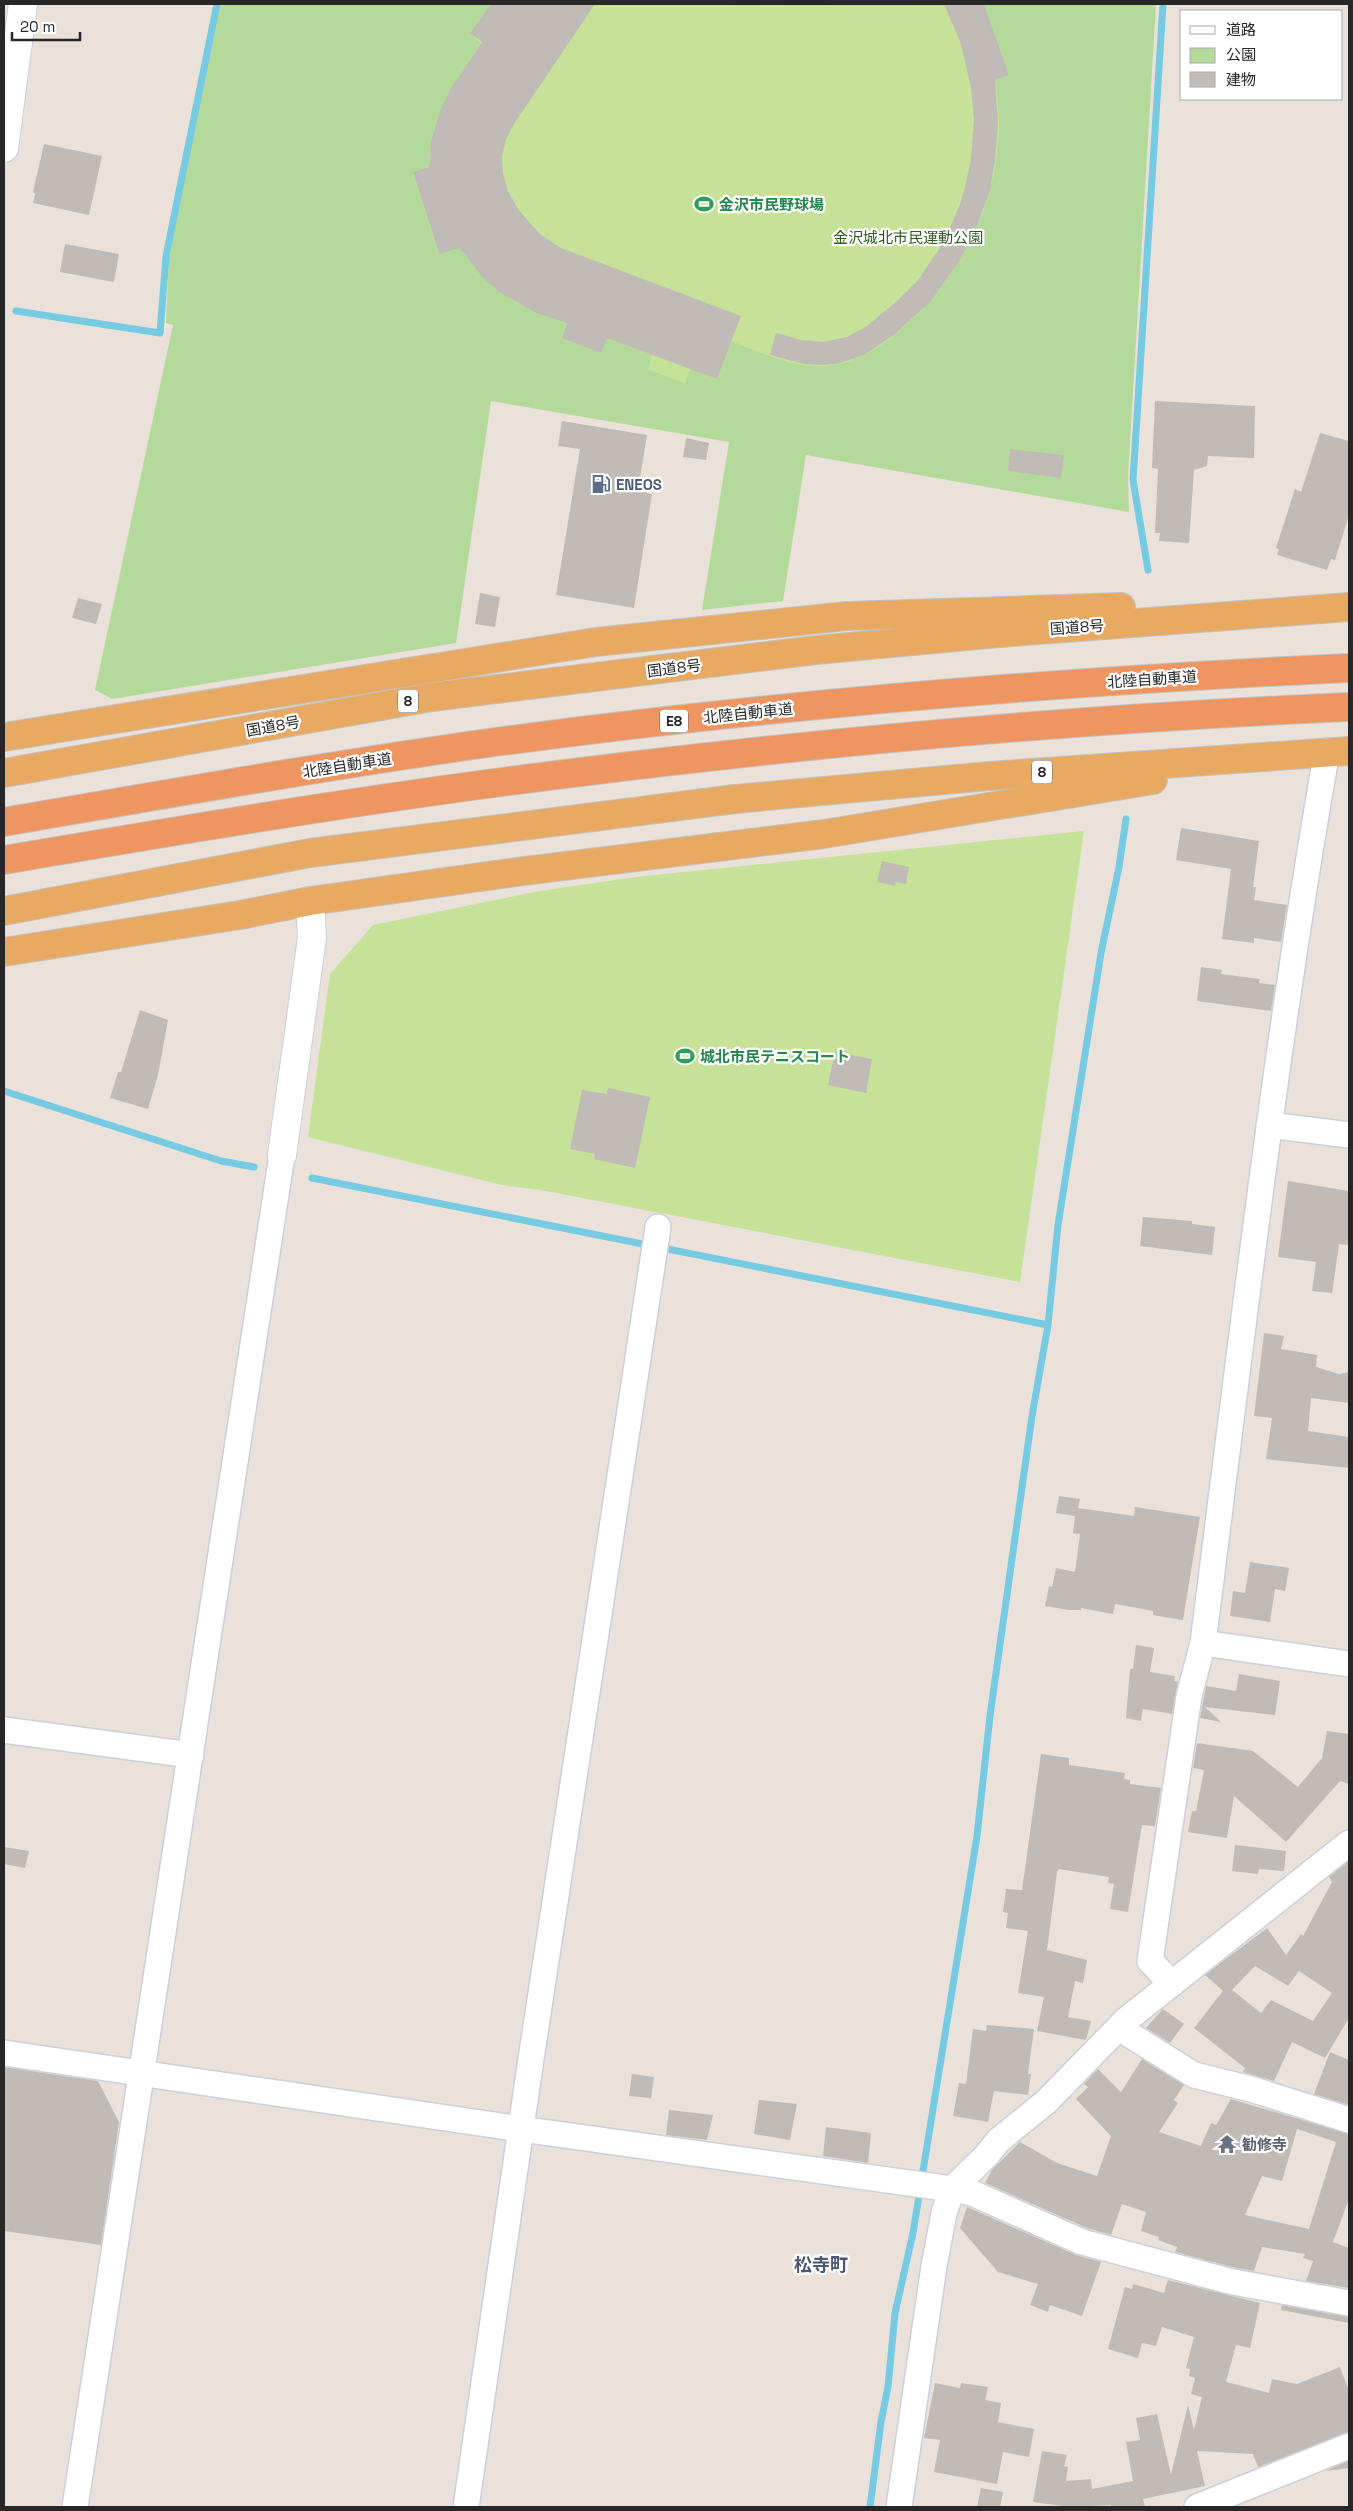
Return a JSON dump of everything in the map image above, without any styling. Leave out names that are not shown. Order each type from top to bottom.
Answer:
[{"type":"highway","points":[[4,737],[596,642],[847,616],[1108,606],[1237,615]]},
{"type":"highway","name":"国道8号","points":[[4,773],[432,697],[816,650],[1000,633],[1349,607]]},
{"type":"highway","name":"北陸自動車道","points":[[4,822],[257,778],[496,742],[742,713],[980,691],[1238,673],[1349,668]]},
{"type":"highway","points":[[4,860],[263,817],[490,784],[756,751],[995,729],[1236,712],[1349,707]]},
{"type":"highway","points":[[4,952],[240,915],[310,901],[524,871],[824,834],[1338,751]]},
{"type":"highway","name":"8","points":[[4,911],[310,853],[735,799],[989,776],[1338,751]]},
{"type":"street","points":[[4,148],[23,4]]},
{"type":"street","points":[[1172,1984],[1150,1961],[1189,1696],[1202,1643],[1270,1125],[1307,865],[1338,751]]},
{"type":"street","points":[[75,2507],[143,2073],[282,1155],[312,938],[310,901]]},
{"type":"street","points":[[1270,1125],[1349,1135]]},
{"type":"street","points":[[466,2507],[521,2129],[656,1240]]},
{"type":"street","points":[[1202,1643],[1349,1664]]},
{"type":"street","points":[[4,1730],[191,1755]]},
{"type":"street","points":[[932,2186],[986,2157],[999,2140],[1046,2102],[1119,2028],[1349,1843]]},
{"type":"street","points":[[1119,2028],[1194,2075],[1251,2089],[1349,2120]]},
{"type":"street","points":[[4,2053],[972,2193],[1082,2242],[1233,2282],[1349,2304]]},
{"type":"street","points":[[899,2507],[934,2266],[944,2213],[932,2186]]},
{"type":"street","points":[[1197,2507],[1349,2446]]},
{"type":"green space","name":"金沢城北市民運動公園","points":[[220,4],[1156,4],[1128,476],[1129,512],[806,455],[783,601],[702,610],[729,442],[491,401],[456,643],[112,699],[95,690],[173,325],[166,323],[169,257]]},
{"type":"green space","name":"金沢市民野球場","points":[[491,4],[973,6],[984,4],[1009,75],[995,80],[999,114],[998,147],[992,180],[983,212],[969,243],[952,272],[932,299],[908,323],[890,339],[870,352],[838,364],[826,366],[802,365],[765,355],[731,341],[717,379],[690,369],[685,384],[648,369],[652,355],[607,338],[601,352],[562,338],[566,323],[519,303],[493,286],[460,247],[438,253],[413,173],[429,166],[430,149],[439,116],[462,71],[481,43],[471,33]]},
{"type":"green space","name":"城北市民テニスコート","points":[[1084,831],[1020,1282],[546,1191],[502,1185],[308,1137],[330,974],[373,925],[540,891],[636,877]]},
{"type":"building","points":[[491,4],[595,4],[514,124],[506,139],[502,157],[503,173],[508,191],[518,209],[540,234],[561,248],[741,316],[717,379],[607,338],[601,353],[562,338],[567,323],[536,313],[499,292],[483,278],[460,248],[439,254],[413,172],[429,167],[431,141],[440,111],[450,90],[482,42],[470,33]]},
{"type":"building","points":[[944,4],[984,4],[1009,75],[995,80],[998,122],[995,160],[990,190],[974,234],[958,263],[931,301],[895,334],[864,355],[837,364],[823,365],[804,364],[770,355],[776,333],[801,340],[823,342],[847,337],[867,326],[918,280],[944,242],[960,204],[966,183],[971,158],[974,120],[971,88],[961,44]]},
{"type":"building","points":[[44,144],[102,156],[89,215],[33,203],[35,194],[33,192]]},
{"type":"building","points":[[65,244],[119,254],[114,282],[60,272]]},
{"type":"building","points":[[1155,401],[1255,406],[1254,458],[1208,456],[1207,466],[1194,470],[1189,543],[1159,541],[1160,533],[1155,533],[1158,469],[1152,468]]},
{"type":"building","points":[[562,421],[647,435],[638,491],[652,494],[634,608],[556,595],[580,449],[558,446]]},
{"type":"building","points":[[1320,433],[1349,441],[1349,515],[1335,560],[1331,559],[1327,570],[1277,555],[1279,549],[1276,548],[1295,489],[1301,492]]},
{"type":"building","points":[[686,438],[709,443],[706,460],[683,457]]},
{"type":"building","points":[[1010,449],[1064,455],[1061,478],[1008,471]]},
{"type":"building","points":[[480,593],[500,597],[495,627],[475,624]]},
{"type":"building","points":[[78,598],[102,604],[96,624],[72,618]]},
{"type":"building","points":[[1181,828],[1259,841],[1253,887],[1256,887],[1254,900],[1287,905],[1281,942],[1254,938],[1254,943],[1222,939],[1231,869],[1176,860]]},
{"type":"building","points":[[882,861],[909,867],[906,884],[896,882],[895,886],[877,882]]},
{"type":"building","points":[[1201,967],[1222,970],[1221,974],[1260,979],[1259,983],[1275,985],[1271,1011],[1197,1001]]},
{"type":"building","points":[[140,1010],[168,1020],[158,1075],[148,1109],[110,1098],[118,1072],[121,1072]]},
{"type":"building","points":[[835,1052],[872,1059],[866,1093],[828,1085]]},
{"type":"building","points":[[608,1088],[650,1097],[635,1168],[594,1159],[595,1154],[570,1149],[582,1090],[607,1094]]},
{"type":"building","points":[[1288,1181],[1349,1191],[1349,1245],[1339,1244],[1332,1293],[1312,1291],[1316,1262],[1278,1257]]},
{"type":"building","points":[[1143,1217],[1192,1221],[1192,1224],[1215,1227],[1212,1255],[1140,1246]]},
{"type":"building","points":[[1264,1333],[1284,1336],[1281,1349],[1317,1355],[1316,1367],[1339,1374],[1349,1372],[1349,1403],[1311,1398],[1308,1431],[1349,1437],[1349,1468],[1266,1459],[1272,1418],[1254,1416]]},
{"type":"building","points":[[1059,1496],[1080,1499],[1078,1508],[1134,1516],[1135,1507],[1200,1517],[1183,1620],[1153,1615],[1153,1611],[1115,1604],[1113,1614],[1081,1608],[1081,1610],[1069,1610],[1045,1606],[1049,1586],[1052,1587],[1056,1568],[1075,1572],[1080,1534],[1073,1533],[1075,1516],[1056,1513]]},
{"type":"building","points":[[1250,1562],[1289,1568],[1285,1591],[1275,1589],[1270,1622],[1230,1616],[1233,1591],[1245,1593]]},
{"type":"building","points":[[1136,1645],[1154,1648],[1150,1672],[1175,1676],[1174,1681],[1178,1682],[1172,1714],[1143,1709],[1141,1721],[1126,1718],[1130,1669],[1133,1669]]},
{"type":"building","points":[[1239,1674],[1280,1681],[1275,1715],[1205,1707],[1221,1722],[1200,1718],[1206,1686],[1236,1691]]},
{"type":"building","points":[[1327,1731],[1349,1734],[1349,1784],[1340,1781],[1286,1842],[1234,1796],[1227,1838],[1188,1832],[1192,1811],[1196,1811],[1204,1770],[1193,1768],[1197,1743],[1253,1751],[1298,1787],[1322,1758]]},
{"type":"building","points":[[1041,1754],[1069,1758],[1069,1765],[1125,1773],[1124,1779],[1130,1780],[1130,1784],[1161,1788],[1155,1826],[1142,1825],[1128,1912],[1110,1909],[1114,1884],[1108,1883],[1109,1877],[1059,1869],[1057,1872],[1047,1950],[1087,1960],[1083,1983],[1075,1981],[1068,2017],[1091,2021],[1086,2040],[1037,2031],[1044,1997],[1018,1993],[1028,1931],[1006,1928],[1008,1913],[1003,1912],[1006,1889],[1022,1890]]},
{"type":"building","points":[[1235,1845],[1286,1851],[1284,1871],[1259,1869],[1258,1874],[1232,1871]]},
{"type":"building","points":[[4,1847],[29,1851],[25,1868],[4,1864]]},
{"type":"building","points":[[1349,1861],[1349,2018],[1325,2058],[1292,2042],[1274,2081],[1243,2072],[1245,2068],[1194,2028],[1223,1991],[1205,1975],[1267,1928],[1286,1955],[1301,1934],[1303,1936],[1332,1882],[1329,1877]],"holes":[[[1255,1966],[1288,1986],[1299,1971],[1332,1993],[1313,2021],[1271,2000],[1261,2013],[1232,1990]]]},
{"type":"building","points":[[1163,2009],[1184,2024],[1170,2043],[1146,2028]]},
{"type":"building","points":[[987,2025],[1034,2029],[1028,2074],[1031,2074],[1028,2095],[994,2091],[988,2122],[953,2116],[959,2083],[966,2084],[973,2029],[986,2031]]},
{"type":"building","points":[[1330,2052],[1349,2060],[1349,2105],[1314,2094]]},
{"type":"building","points":[[1142,2059],[1184,2085],[1174,2100],[1178,2103],[1159,2132],[1201,2146],[1211,2123],[1216,2125],[1231,2099],[1349,2134],[1349,2199],[1333,2242],[1349,2248],[1349,2288],[1306,2281],[1313,2261],[1303,2258],[1305,2254],[1262,2247],[1254,2271],[1236,2268],[1175,2252],[1177,2247],[1158,2240],[1159,2237],[1141,2231],[1146,2212],[1122,2204],[1111,2235],[1087,2228],[985,2183],[992,2170],[1020,2142],[1057,2163],[1097,2176],[1111,2136],[1076,2099],[1088,2087],[1084,2084],[1098,2069],[1121,2092]],"holes":[[[1297,2129],[1336,2142],[1309,2229],[1245,2215],[1262,2176],[1282,2181]]]},
{"type":"building","points":[[4,2067],[98,2081],[119,2122],[101,2245],[4,2231]]},
{"type":"building","points":[[632,2074],[654,2077],[651,2098],[629,2096]]},
{"type":"building","points":[[759,2100],[797,2104],[790,2140],[754,2134]]},
{"type":"building","points":[[669,2110],[713,2115],[707,2140],[666,2135]]},
{"type":"building","points":[[826,2127],[871,2133],[868,2163],[823,2156]]},
{"type":"building","points":[[967,2207],[1076,2255],[1101,2262],[1082,2316],[1050,2305],[1048,2312],[1030,2305],[1038,2284],[998,2272],[960,2228]]},
{"type":"building","points":[[1168,2280],[1260,2303],[1250,2348],[1236,2345],[1226,2382],[1269,2393],[1272,2379],[1297,2384],[1340,2367],[1349,2391],[1349,2432],[1258,2467],[1253,2454],[1197,2451],[1205,2486],[1143,2499],[1145,2507],[1111,2507],[1111,2505],[1071,2507],[1033,2502],[1042,2451],[1067,2455],[1064,2466],[1068,2467],[1066,2481],[1091,2479],[1092,2489],[1133,2481],[1126,2442],[1140,2440],[1136,2418],[1157,2414],[1171,2475],[1188,2405],[1194,2430],[1202,2397],[1191,2394],[1195,2378],[1189,2376],[1190,2369],[1186,2368],[1194,2337],[1162,2327],[1156,2346],[1142,2343],[1138,2358],[1108,2349],[1125,2287],[1132,2289],[1133,2284],[1164,2293]]},
{"type":"building","points":[[1282,2305],[1349,2317],[1349,2323],[1281,2310]]},
{"type":"building","points":[[935,2383],[960,2388],[961,2383],[988,2387],[985,2400],[1001,2403],[998,2422],[1034,2429],[1029,2457],[1003,2452],[997,2484],[934,2472],[940,2440],[924,2438]]},
{"type":"building","points":[[1349,2461],[1349,2468],[1325,2471]]},
{"type":"building","points":[[981,2488],[1003,2492],[1000,2507],[977,2507]]},
{"type":"waterway","points":[[16,311],[160,333],[166,256],[217,4]]},
{"type":"waterway","points":[[1148,570],[1133,480],[1163,4]]},
{"type":"waterway","points":[[870,2507],[881,2422],[888,2387],[895,2313],[913,2233],[977,1836],[990,1716],[1032,1416],[1048,1325],[1058,1225],[1101,953],[1119,867],[1126,819]]},
{"type":"waterway","points":[[4,1091],[221,1161],[254,1167]]},
{"type":"waterway","points":[[312,1178],[1048,1325]]},
{"type":"place","name":"金沢市民野球場","points":[[704,204]]},
{"type":"place","name":"ENEOS","points":[[601,484]]},
{"type":"place","name":"城北市民テニスコート","points":[[685,1056]]},
{"type":"place","name":"勧修寺","points":[[1227,2144]]},
{"type":"district","name":"松寺町","points":[[821,2264]]}]
